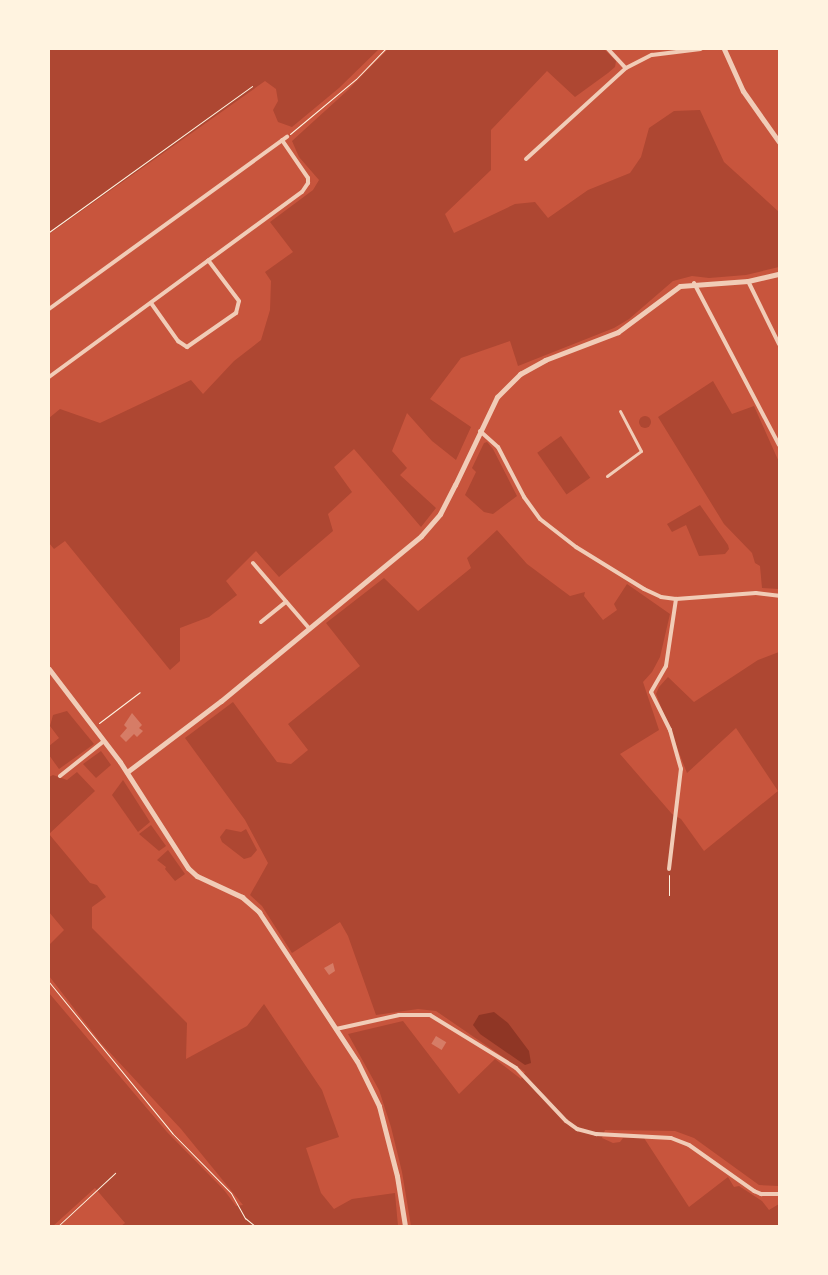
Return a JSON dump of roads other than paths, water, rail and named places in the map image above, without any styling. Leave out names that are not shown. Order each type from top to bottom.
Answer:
[{"type":"street","points":[[608,49],[626,68]]},
{"type":"street","points":[[526,159],[626,68],[652,55],[701,49]]},
{"type":"street","points":[[724,49],[743,91],[779,142]]},
{"type":"street","points":[[49,309],[287,137]]},
{"type":"street","points":[[49,377],[306,188],[308,178],[282,140]]},
{"type":"street","points":[[151,303],[178,341],[187,347],[236,313],[240,305],[239,301],[208,260]]},
{"type":"street","points":[[126,772],[221,701],[409,547],[433,523],[455,485],[497,397],[520,374],[545,360],[618,332],[671,291],[694,283],[748,281],[779,274]]},
{"type":"street","points":[[748,281],[779,344]]},
{"type":"street","points":[[694,283],[779,445]]},
{"type":"street","points":[[607,476],[641,451],[620,411]]},
{"type":"street","points":[[480,431],[490,437],[498,447],[524,497],[548,526],[576,547],[644,589],[661,597],[676,599],[756,594],[779,596]]},
{"type":"street","points":[[253,562],[309,628]]},
{"type":"street","points":[[669,869],[681,769],[670,730],[651,692],[666,666],[676,599]]},
{"type":"street","points":[[261,622],[286,602]]},
{"type":"street","points":[[49,669],[94,727],[126,772],[189,870],[242,897],[255,907],[365,1073],[377,1101],[397,1176],[405,1226]]},
{"type":"street","points":[[60,776],[104,741]]},
{"type":"street","points":[[336,1029],[399,1015],[430,1014],[516,1068],[566,1121],[577,1129],[596,1134],[671,1138],[689,1145],[754,1191],[760,1194],[779,1194]]}]
